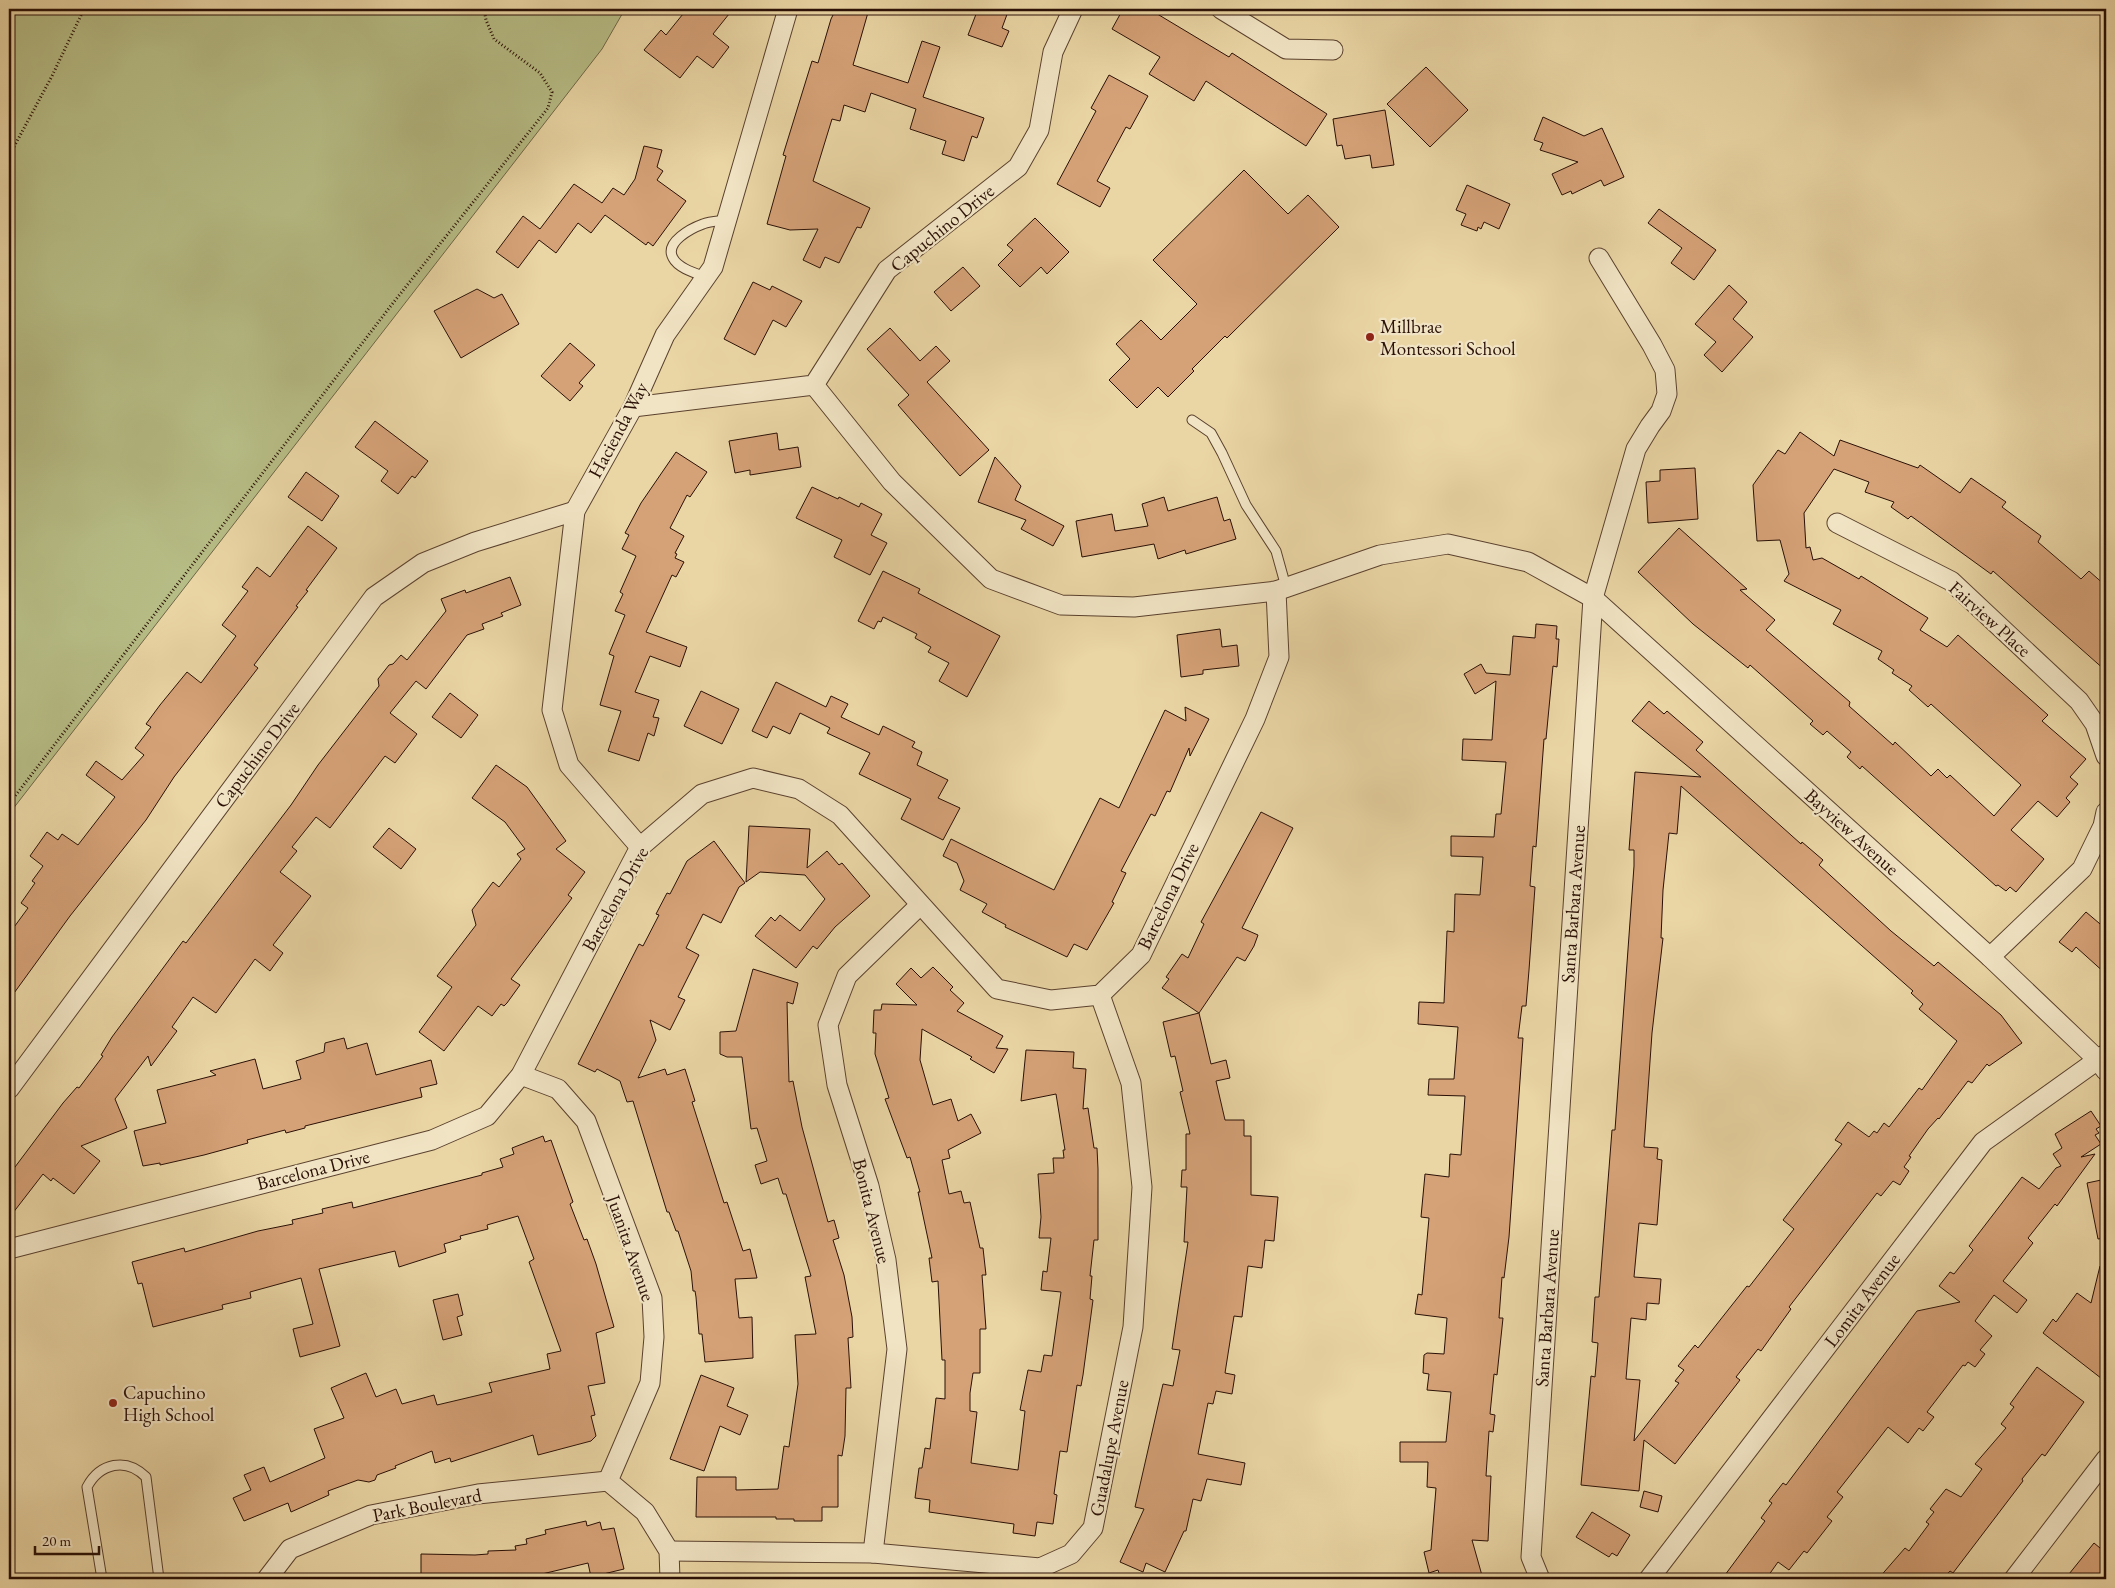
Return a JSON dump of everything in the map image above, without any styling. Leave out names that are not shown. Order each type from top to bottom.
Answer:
[{"type":"street","name":"Hacienda Way","points":[[640,848],[569,765],[552,710],[575,512],[633,407],[665,335],[713,267],[788,9]]},
{"type":"street","name":"Capuchino Drive","points":[[814,385],[888,270],[1018,167],[1039,130],[1053,52],[1073,9]]},
{"type":"street","points":[[1221,9],[1286,48],[1333,50]]},
{"type":"street","name":"Santa Barbara Avenue","points":[[1540,1579],[1531,1557],[1593,598],[1636,449],[1661,412],[1667,394],[1665,370],[1599,258]]},
{"type":"street","points":[[633,407],[814,385]]},
{"type":"street","name":"Bayview Avenue","points":[[814,385],[892,482],[991,579],[1061,605],[1134,607],[1281,589],[1380,555],[1448,544],[1528,562],[1593,598],[2103,1061]]},
{"type":"street","name":"Capuchino Drive","points":[[9,1089],[374,597],[422,563],[475,542],[575,512]]},
{"type":"street","name":"Fairview Place","points":[[1837,522],[1951,581],[2079,701],[2094,724],[2106,756]]},
{"type":"street","name":"Barcelona Drive","points":[[9,1249],[432,1140],[487,1116],[521,1075],[640,848],[702,794],[753,778],[799,789],[840,815],[997,989],[1051,1000],[1100,995],[1140,954],[1255,719],[1279,657],[1281,589]]},
{"type":"street","points":[[1990,957],[2082,869],[2103,826],[2106,812]]},
{"type":"street","name":"Bonita Avenue","points":[[873,1553],[897,1349],[886,1260],[869,1186],[836,1085],[828,1025],[847,976],[920,905]]},
{"type":"street","name":"Guadalupe Avenue","points":[[669,1550],[873,1553],[1040,1568],[1071,1554],[1093,1528],[1133,1327],[1142,1187],[1131,1083],[1100,995]]},
{"type":"street","name":"Lomita Avenue","points":[[1649,1579],[1983,1142],[2103,1061]]},
{"type":"street","name":"Juanita Avenue","points":[[521,1075],[558,1089],[586,1121],[652,1298],[654,1337],[650,1383],[608,1481]]},
{"type":"street","points":[[2014,1579],[2106,1459]]},
{"type":"street","points":[[608,1481],[645,1512],[669,1550],[670,1579]]},
{"type":"street","name":"Park Boulevard","points":[[267,1579],[290,1549],[371,1515],[478,1494],[608,1481]]},
{"type":"lane","points":[[706,277],[680,266],[673,259],[671,252],[678,239],[690,230],[705,223],[726,220]]},
{"type":"lane","points":[[1192,420],[1211,433],[1246,504],[1276,551],[1281,589]]},
{"type":"lane","points":[[102,1579],[87,1487],[94,1474],[116,1466],[132,1466],[146,1477],[159,1579]]},
{"type":"path","points":[[9,156],[52,76],[84,9]]},
{"type":"path","points":[[9,804],[393,303],[548,108],[552,92],[540,74],[494,39],[486,20],[484,9]]},
{"type":"green space","points":[[9,9],[625,9],[602,49],[9,814]]},
{"type":"building","points":[[687,9],[733,9],[713,34],[729,47],[713,68],[697,56],[680,78],[644,50],[661,30],[666,35]]},
{"type":"building","points":[[836,9],[869,9],[853,65],[908,83],[922,41],[940,47],[923,97],[984,118],[977,138],[972,136],[964,161],[942,154],[946,141],[910,129],[916,109],[871,93],[865,112],[844,105],[840,121],[832,119],[813,181],[870,208],[861,228],[857,227],[839,263],[825,257],[820,268],[803,260],[818,229],[790,230],[767,224],[786,156],[783,155],[812,61],[818,63],[831,19]]},
{"type":"building","points":[[978,9],[1009,9],[1002,28],[1009,31],[1002,47],[968,35]]},
{"type":"building","points":[[1123,9],[1149,9],[1229,57],[1232,53],[1327,114],[1306,146],[1206,81],[1194,101],[1149,74],[1160,57],[1112,29]]},
{"type":"building","points":[[1426,67],[1468,110],[1430,147],[1387,104]]},
{"type":"building","points":[[1109,75],[1148,96],[1130,129],[1126,127],[1097,181],[1110,188],[1100,207],[1057,184],[1096,111],[1091,108]]},
{"type":"building","points":[[1385,110],[1394,165],[1372,168],[1370,155],[1345,159],[1342,145],[1337,146],[1333,119]]},
{"type":"building","points":[[1543,117],[1584,136],[1602,128],[1624,177],[1604,186],[1601,180],[1572,194],[1571,191],[1562,195],[1552,174],[1578,162],[1540,150],[1543,143],[1534,140]]},
{"type":"building","points":[[644,146],[662,150],[657,167],[663,171],[657,180],[686,201],[653,246],[648,242],[646,245],[605,215],[591,233],[578,223],[556,253],[539,240],[518,268],[496,252],[523,216],[540,229],[574,184],[602,203],[613,188],[624,195],[635,179]]},
{"type":"building","points":[[1244,170],[1288,214],[1308,195],[1339,227],[1227,338],[1225,336],[1192,369],[1194,371],[1168,397],[1158,387],[1137,408],[1109,380],[1130,359],[1116,344],[1141,320],[1161,340],[1197,304],[1153,260]]},
{"type":"building","points":[[1467,185],[1510,204],[1499,229],[1484,222],[1481,229],[1478,227],[1477,231],[1461,225],[1466,214],[1456,210]]},
{"type":"building","points":[[1659,209],[1716,250],[1694,280],[1671,263],[1682,248],[1648,223]]},
{"type":"building","points":[[1035,218],[1069,252],[1047,274],[1041,267],[1020,287],[998,265],[1013,250],[1007,245]]},
{"type":"building","points":[[963,267],[980,286],[951,311],[934,292]]},
{"type":"building","points":[[753,282],[770,290],[772,286],[802,301],[786,327],[773,320],[755,355],[724,339]]},
{"type":"building","points":[[1729,285],[1747,302],[1733,319],[1753,337],[1722,372],[1704,355],[1716,342],[1695,324]]},
{"type":"building","points":[[477,289],[494,298],[502,294],[519,324],[461,358],[434,311]]},
{"type":"building","points":[[890,328],[920,361],[936,346],[950,361],[927,382],[989,450],[960,476],[898,405],[909,395],[867,349]]},
{"type":"building","points":[[570,343],[595,365],[579,383],[583,386],[570,401],[541,376]]},
{"type":"building","points":[[375,421],[428,461],[415,478],[412,476],[398,494],[381,481],[388,471],[355,447]]},
{"type":"building","points":[[1800,432],[1834,456],[1840,440],[1918,468],[1920,465],[1960,493],[1971,478],[2006,502],[2002,507],[2041,536],[2038,542],[2081,579],[2089,571],[2106,586],[2106,671],[1993,571],[1991,574],[1911,516],[1908,519],[1891,507],[1894,502],[1865,492],[1869,482],[1834,469],[1804,513],[1806,548],[1810,547],[1813,560],[1822,558],[1859,579],[1861,576],[1928,618],[1920,630],[1947,647],[1958,635],[2048,715],[2042,721],[2086,759],[2070,777],[2078,784],[2066,798],[2070,802],[2057,817],[2038,801],[2011,830],[2044,859],[2016,892],[2010,887],[2006,891],[1998,885],[1996,886],[1862,766],[1860,769],[1847,757],[1851,752],[1827,731],[1823,735],[1810,724],[1813,721],[1750,665],[1748,668],[1693,624],[1638,572],[1679,528],[1747,589],[1740,590],[1775,620],[1766,630],[1850,702],[1849,706],[1893,745],[1895,742],[1931,776],[1938,769],[1947,778],[1950,775],[1994,816],[2021,785],[1931,704],[1928,707],[1909,690],[1912,686],[1892,673],[1894,670],[1878,659],[1882,651],[1833,624],[1841,610],[1784,581],[1789,574],[1780,540],[1757,541],[1753,485],[1778,450],[1785,454]]},
{"type":"building","points":[[777,433],[779,450],[798,447],[801,467],[750,475],[750,470],[735,473],[729,441]]},
{"type":"building","points":[[676,452],[707,472],[690,497],[687,495],[670,528],[684,536],[675,553],[677,554],[675,558],[684,562],[676,577],[672,575],[646,632],[687,647],[680,667],[650,656],[635,692],[659,700],[653,717],[659,718],[654,736],[648,733],[639,761],[608,751],[621,711],[600,705],[614,656],[609,654],[625,615],[615,611],[623,594],[620,592],[636,556],[622,549],[629,535],[625,533],[641,503]]},
{"type":"building","points":[[995,457],[1021,486],[1015,500],[1064,526],[1053,546],[1021,529],[1026,520],[978,502]]},
{"type":"building","points":[[1695,468],[1698,519],[1648,523],[1646,482],[1660,481],[1660,470]]},
{"type":"building","points":[[306,472],[339,496],[322,521],[288,497]]},
{"type":"building","points":[[812,487],[859,507],[861,503],[882,514],[871,535],[887,543],[870,575],[834,557],[842,540],[796,518]]},
{"type":"building","points":[[1164,497],[1168,511],[1217,497],[1224,521],[1230,519],[1236,539],[1186,554],[1185,550],[1158,559],[1154,544],[1082,557],[1076,521],[1112,514],[1115,531],[1148,526],[1142,504]]},
{"type":"building","points":[[308,526],[337,548],[306,590],[308,591],[296,606],[298,607],[254,665],[258,668],[174,777],[146,820],[70,916],[9,1000],[9,934],[28,908],[21,903],[35,883],[32,881],[43,866],[30,856],[47,832],[58,840],[62,834],[78,845],[115,797],[86,775],[96,761],[122,780],[144,755],[135,748],[151,727],[146,724],[160,705],[187,672],[201,683],[236,636],[222,625],[248,591],[242,587],[257,567],[270,577]]},
{"type":"building","points":[[883,571],[920,589],[918,593],[1000,636],[967,697],[939,681],[949,663],[928,652],[931,647],[915,638],[917,634],[883,617],[881,622],[878,621],[874,629],[858,621]]},
{"type":"building","points":[[510,577],[521,605],[501,613],[503,616],[482,624],[484,629],[467,635],[426,689],[416,681],[390,713],[417,734],[395,763],[385,756],[330,828],[316,817],[292,847],[297,851],[280,872],[311,896],[273,945],[283,953],[270,971],[255,959],[216,1013],[193,997],[172,1027],[177,1031],[151,1066],[148,1056],[115,1099],[127,1128],[81,1146],[100,1161],[74,1194],[53,1178],[51,1181],[43,1174],[9,1218],[9,1175],[63,1103],[77,1087],[79,1088],[103,1056],[101,1055],[112,1037],[183,941],[186,943],[291,805],[318,765],[379,686],[378,679],[389,665],[393,664],[401,655],[407,660],[446,611],[441,599],[465,590],[466,593]]},
{"type":"building","points":[[1536,624],[1557,626],[1556,639],[1559,639],[1557,667],[1553,666],[1546,739],[1544,739],[1536,847],[1533,846],[1530,886],[1535,887],[1526,1006],[1522,1006],[1518,1038],[1523,1038],[1509,1237],[1504,1278],[1502,1277],[1499,1318],[1503,1318],[1497,1375],[1494,1374],[1490,1414],[1495,1415],[1493,1432],[1489,1431],[1486,1476],[1491,1476],[1488,1541],[1472,1540],[1483,1579],[1441,1579],[1438,1570],[1429,1573],[1424,1552],[1431,1550],[1436,1488],[1427,1487],[1428,1462],[1400,1462],[1400,1442],[1446,1442],[1451,1392],[1427,1390],[1429,1374],[1423,1373],[1424,1355],[1427,1353],[1444,1354],[1447,1318],[1415,1314],[1418,1294],[1422,1295],[1429,1218],[1421,1217],[1425,1174],[1449,1177],[1450,1154],[1461,1155],[1465,1096],[1428,1095],[1429,1079],[1454,1079],[1458,1027],[1418,1024],[1419,1002],[1444,1003],[1447,931],[1454,932],[1455,894],[1480,895],[1483,857],[1451,856],[1451,836],[1494,837],[1496,814],[1501,814],[1506,762],[1462,760],[1463,739],[1492,740],[1496,681],[1475,694],[1464,674],[1481,664],[1486,673],[1510,675],[1513,636],[1535,638]]},
{"type":"building","points":[[1220,629],[1222,647],[1237,645],[1239,666],[1203,670],[1203,674],[1181,677],[1177,635]]},
{"type":"building","points":[[776,682],[826,707],[831,696],[848,704],[841,717],[879,735],[883,726],[915,742],[912,747],[922,752],[917,765],[948,780],[938,798],[960,808],[943,840],[901,819],[911,799],[859,774],[870,753],[827,733],[830,728],[800,713],[790,734],[773,726],[767,738],[752,731]]},
{"type":"building","points":[[701,691],[739,709],[722,744],[684,726]]},
{"type":"building","points":[[450,693],[478,715],[461,738],[432,717]]},
{"type":"building","points":[[1649,701],[1664,714],[1667,711],[1703,742],[1696,750],[1801,844],[1802,842],[1823,860],[1819,865],[1891,931],[1934,966],[1938,962],[2001,1015],[2022,1043],[1989,1066],[1987,1064],[1972,1083],[1968,1081],[1939,1119],[1928,1129],[1909,1156],[1911,1157],[1904,1167],[1909,1171],[1900,1185],[1893,1181],[1881,1196],[1877,1193],[1789,1307],[1791,1309],[1761,1351],[1758,1349],[1736,1377],[1740,1380],[1675,1464],[1644,1440],[1639,1491],[1581,1485],[1591,1376],[1595,1377],[1598,1343],[1592,1342],[1595,1297],[1599,1297],[1612,1130],[1615,1130],[1634,866],[1634,850],[1629,850],[1635,772],[1701,777],[1632,721]],"holes":[[[1681,786],[1913,991],[1911,993],[1923,1004],[1919,1009],[1957,1041],[1922,1090],[1919,1088],[1889,1127],[1884,1123],[1877,1133],[1874,1131],[1869,1137],[1848,1122],[1835,1140],[1842,1144],[1783,1220],[1794,1229],[1698,1348],[1695,1345],[1678,1366],[1684,1370],[1675,1381],[1679,1383],[1634,1441],[1640,1380],[1626,1379],[1631,1318],[1646,1320],[1647,1303],[1659,1304],[1661,1279],[1634,1277],[1639,1223],[1657,1225],[1662,1160],[1657,1159],[1658,1148],[1644,1147],[1652,1033],[1663,938],[1661,938],[1663,890],[1669,833],[1677,834]]]},
{"type":"building","points":[[1185,707],[1209,719],[1190,756],[1189,748],[1170,792],[1167,791],[1155,816],[1151,814],[1121,871],[1126,873],[1112,902],[1114,903],[1087,950],[1074,944],[1067,957],[1005,927],[1006,925],[982,912],[987,904],[960,890],[964,881],[957,863],[943,856],[951,839],[1054,890],[1100,798],[1119,808],[1165,710],[1186,721]]},
{"type":"building","points":[[496,765],[527,787],[566,841],[556,849],[585,872],[568,895],[572,898],[511,979],[520,985],[507,1003],[504,1006],[501,1004],[492,1016],[478,1006],[444,1051],[419,1032],[452,987],[437,976],[476,925],[472,910],[493,882],[499,887],[521,859],[517,854],[525,849],[505,822],[472,798]]},
{"type":"building","points":[[1261,812],[1293,828],[1242,928],[1258,935],[1254,946],[1245,961],[1237,957],[1199,1013],[1162,988],[1169,979],[1166,977],[1182,954],[1188,958],[1204,924],[1201,922]]},
{"type":"building","points":[[749,826],[810,829],[807,868],[827,851],[839,865],[842,863],[870,896],[835,927],[817,949],[813,946],[796,968],[755,936],[771,917],[775,921],[780,915],[800,931],[825,899],[805,875],[760,872],[746,882]]},
{"type":"building","points":[[389,828],[416,849],[401,869],[373,847]]},
{"type":"building","points":[[714,841],[745,883],[739,887],[721,923],[703,914],[686,948],[699,955],[678,997],[685,1000],[670,1030],[650,1020],[656,1040],[638,1078],[665,1069],[667,1075],[685,1069],[695,1101],[692,1102],[724,1203],[727,1202],[743,1251],[750,1249],[757,1278],[735,1279],[739,1318],[752,1317],[753,1358],[705,1362],[702,1334],[699,1334],[696,1297],[695,1291],[693,1291],[691,1271],[678,1231],[676,1231],[669,1212],[667,1212],[633,1101],[627,1102],[620,1081],[597,1069],[595,1072],[578,1064],[639,944],[643,946],[659,915],[656,914],[667,893],[670,894],[687,861]]},
{"type":"building","points":[[2086,912],[2106,929],[2106,974],[2076,947],[2072,952],[2059,942]]},
{"type":"building","points":[[933,967],[953,987],[950,990],[964,1003],[957,1011],[1003,1036],[996,1048],[1008,1049],[994,1073],[970,1059],[972,1057],[922,1029],[920,1060],[933,1105],[951,1099],[958,1121],[971,1114],[981,1133],[948,1150],[950,1158],[942,1160],[949,1194],[961,1191],[964,1203],[970,1202],[980,1248],[983,1248],[986,1275],[982,1275],[986,1329],[980,1329],[980,1373],[973,1373],[970,1393],[970,1411],[977,1412],[971,1463],[1018,1470],[1025,1411],[1020,1410],[1028,1370],[1041,1372],[1044,1355],[1052,1356],[1061,1292],[1041,1290],[1043,1271],[1047,1272],[1051,1238],[1039,1238],[1041,1217],[1038,1174],[1054,1173],[1053,1158],[1064,1158],[1063,1150],[1065,1150],[1056,1094],[1021,1101],[1026,1050],[1074,1052],[1073,1068],[1086,1069],[1083,1109],[1088,1108],[1094,1148],[1097,1148],[1098,1169],[1098,1240],[1094,1240],[1090,1276],[1092,1276],[1090,1299],[1093,1300],[1083,1375],[1081,1386],[1077,1385],[1067,1452],[1060,1451],[1054,1494],[1057,1495],[1053,1524],[1037,1522],[1035,1536],[1013,1533],[1014,1524],[929,1512],[930,1500],[915,1498],[919,1468],[922,1468],[925,1448],[930,1449],[936,1398],[945,1399],[945,1360],[942,1360],[938,1281],[932,1282],[929,1258],[932,1258],[918,1192],[920,1192],[910,1157],[907,1158],[885,1099],[889,1098],[875,1054],[876,1033],[873,1033],[874,1010],[881,1010],[882,1004],[917,1005],[896,984],[911,968],[921,978]]},
{"type":"building","points":[[753,969],[798,983],[793,1004],[787,1002],[789,1082],[793,1081],[802,1127],[828,1222],[834,1220],[839,1238],[833,1240],[844,1275],[852,1317],[853,1337],[848,1338],[851,1388],[846,1388],[845,1436],[842,1456],[838,1455],[838,1507],[822,1507],[822,1521],[794,1521],[794,1519],[776,1519],[776,1517],[696,1517],[697,1477],[736,1477],[736,1490],[778,1489],[784,1446],[789,1447],[798,1384],[795,1335],[816,1334],[805,1277],[811,1276],[786,1194],[783,1194],[778,1178],[761,1184],[755,1165],[767,1161],[757,1128],[751,1129],[742,1057],[727,1057],[720,1054],[720,1032],[736,1031]]},
{"type":"building","points":[[1199,1013],[1211,1064],[1226,1060],[1230,1078],[1216,1081],[1225,1120],[1244,1120],[1244,1136],[1251,1136],[1251,1195],[1278,1197],[1274,1241],[1265,1240],[1262,1268],[1248,1266],[1242,1317],[1234,1316],[1225,1373],[1235,1375],[1232,1394],[1216,1391],[1213,1404],[1208,1403],[1198,1454],[1245,1463],[1241,1485],[1207,1479],[1201,1501],[1193,1499],[1186,1531],[1184,1531],[1165,1572],[1146,1563],[1143,1572],[1120,1562],[1144,1509],[1135,1507],[1163,1384],[1173,1386],[1180,1350],[1172,1349],[1188,1242],[1184,1242],[1187,1187],[1181,1187],[1182,1170],[1186,1170],[1186,1134],[1190,1134],[1180,1092],[1183,1091],[1175,1056],[1171,1057],[1163,1022]]},
{"type":"building","points":[[344,1038],[347,1049],[367,1043],[376,1075],[431,1060],[437,1084],[420,1088],[422,1097],[305,1126],[305,1128],[286,1133],[285,1130],[247,1140],[248,1143],[204,1155],[160,1165],[160,1163],[143,1166],[134,1131],[166,1123],[157,1090],[216,1075],[210,1071],[255,1059],[263,1089],[301,1079],[296,1061],[324,1052],[325,1043]]},
{"type":"building","points":[[2091,1111],[2101,1126],[2096,1129],[2099,1133],[2095,1135],[2101,1144],[2081,1157],[2095,1154],[2057,1206],[2055,1204],[2028,1238],[2033,1243],[2003,1281],[2027,1300],[2017,1313],[1994,1295],[1975,1321],[1992,1336],[1980,1350],[1985,1354],[1975,1367],[1968,1362],[1965,1366],[1963,1365],[1927,1412],[1934,1417],[1923,1431],[1919,1428],[1908,1443],[1888,1427],[1837,1492],[1843,1497],[1827,1517],[1832,1521],[1807,1553],[1804,1551],[1789,1570],[1778,1562],[1766,1579],[1722,1579],[1765,1521],[1761,1518],[1772,1503],[1769,1501],[1783,1483],[1786,1485],[1917,1311],[1960,1302],[1939,1286],[1950,1272],[1954,1274],[1973,1250],[1969,1246],[2022,1177],[2039,1189],[2056,1168],[2061,1166],[2053,1154],[2062,1148],[2055,1134]]},
{"type":"building","points":[[543,1136],[545,1142],[551,1140],[573,1202],[570,1204],[584,1240],[587,1239],[596,1264],[614,1327],[596,1333],[605,1383],[588,1386],[595,1415],[591,1416],[596,1436],[591,1441],[538,1455],[533,1435],[451,1462],[450,1458],[435,1463],[432,1451],[377,1475],[375,1480],[369,1482],[358,1480],[328,1491],[329,1495],[291,1512],[288,1503],[244,1521],[233,1498],[251,1490],[244,1475],[264,1467],[270,1482],[325,1458],[314,1429],[344,1418],[331,1388],[366,1373],[376,1397],[396,1389],[402,1404],[434,1395],[437,1405],[492,1392],[489,1383],[550,1369],[547,1354],[561,1351],[529,1262],[534,1259],[518,1216],[487,1225],[488,1229],[460,1236],[461,1239],[444,1244],[446,1252],[399,1267],[395,1251],[319,1269],[340,1346],[300,1357],[293,1329],[313,1324],[301,1278],[250,1292],[251,1298],[222,1305],[223,1309],[153,1327],[142,1283],[138,1284],[132,1262],[184,1248],[185,1252],[258,1231],[293,1224],[292,1220],[323,1213],[322,1209],[352,1202],[353,1208],[482,1175],[482,1173],[503,1167],[500,1159],[514,1154],[512,1148]]},
{"type":"building","points":[[2106,1179],[2106,1238],[2098,1239],[2087,1183]]},
{"type":"building","points":[[2100,1266],[2106,1267],[2106,1382],[2043,1333],[2053,1319],[2056,1322],[2077,1293],[2091,1303]]},
{"type":"building","points":[[458,1294],[463,1315],[457,1317],[462,1335],[443,1340],[433,1300]]},
{"type":"building","points":[[2037,1367],[2084,1402],[2045,1456],[2042,1454],[2022,1479],[2023,1481],[1953,1573],[1950,1571],[1943,1579],[1878,1579],[1905,1548],[1909,1551],[1929,1524],[1926,1522],[1934,1512],[1930,1509],[1946,1489],[1961,1497],[1982,1469],[1975,1464],[2006,1428],[2001,1424],[2014,1407],[2010,1404]]},
{"type":"building","points":[[701,1375],[734,1388],[727,1406],[748,1415],[740,1435],[720,1426],[704,1471],[670,1459]]},
{"type":"building","points":[[1644,1491],[1662,1496],[1658,1512],[1640,1507]]},
{"type":"building","points":[[1592,1512],[1630,1535],[1617,1556],[1612,1553],[1609,1557],[1576,1537]]},
{"type":"building","points":[[586,1521],[587,1526],[600,1522],[602,1530],[614,1528],[624,1569],[591,1577],[588,1563],[542,1574],[543,1579],[421,1579],[421,1554],[475,1555],[488,1554],[488,1551],[516,1550],[515,1546],[527,1544],[526,1539],[546,1534],[545,1530]]},
{"type":"building","points":[[2094,1543],[2106,1553],[2106,1579],[2065,1579]]},
{"type":"place","name":"Millbrae Montessori School","points":[[1370,337]]},
{"type":"place","name":"Capuchino High School","points":[[113,1403]]}]
